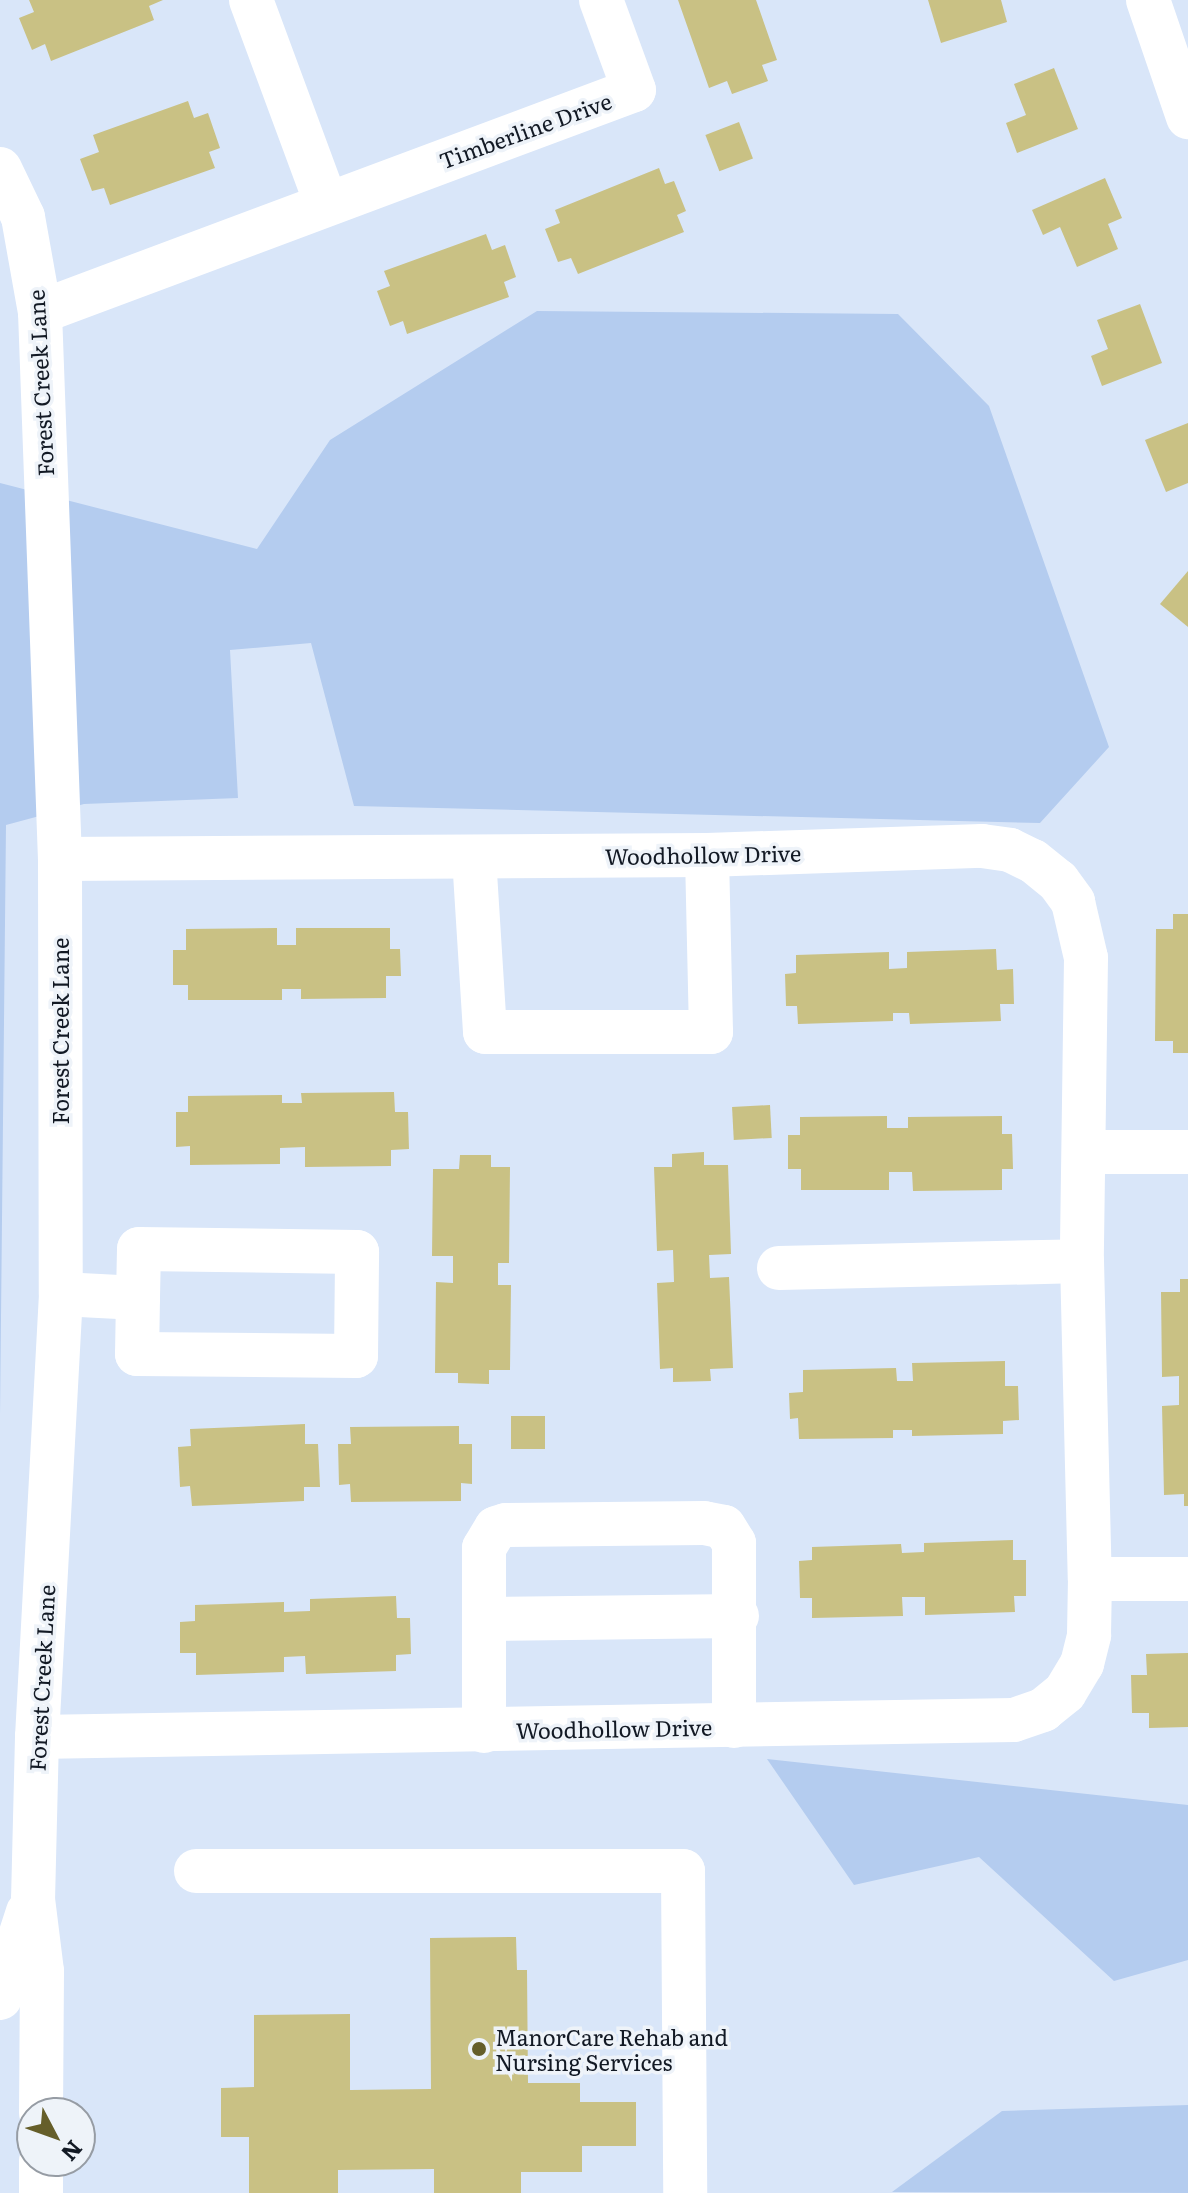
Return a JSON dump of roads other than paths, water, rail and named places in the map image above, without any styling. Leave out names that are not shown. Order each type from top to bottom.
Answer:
[{"type":"street","points":[[251,0],[326,203]]},
{"type":"street","name":"Timberline Drive","points":[[40,312],[634,90],[601,0]]},
{"type":"street","points":[[1148,0],[1178,58],[1188,117]]},
{"type":"street","name":"Forest Creek Lane","points":[[0,169],[23,217],[40,312],[60,859],[61,1294],[37,1737],[33,1899],[42,1971],[41,2097]]},
{"type":"street","name":"Woodhollow Drive","points":[[37,1737],[1014,1720],[1043,1710],[1065,1692],[1082,1664],[1089,1635],[1082,1261],[1086,958],[1073,902],[1050,874],[1010,850],[982,846],[707,855],[60,859]]},
{"type":"street","points":[[474,857],[485,1032],[711,1032],[707,855]]},
{"type":"street","points":[[1084,1152],[1188,1152]]},
{"type":"street","points":[[139,1249],[357,1252],[356,1356],[137,1354],[138,1298],[139,1249]]},
{"type":"street","points":[[779,1268],[1082,1261]]},
{"type":"street","points":[[61,1294],[138,1298]]},
{"type":"street","points":[[484,1731],[484,1548],[496,1528],[704,1523],[724,1527],[731,1534],[737,1616],[734,1726]]},
{"type":"street","points":[[1090,1579],[1188,1579]]},
{"type":"street","points":[[486,1619],[737,1616]]},
{"type":"street","points":[[196,1871],[683,1871],[685,2193]]},
{"type":"street","name":"Forest Creek Lane","points":[[0,1998],[33,1899]]},
{"type":"place","name":"ManorCare Rehab and Nursing Services","points":[[479,2049]]}]
